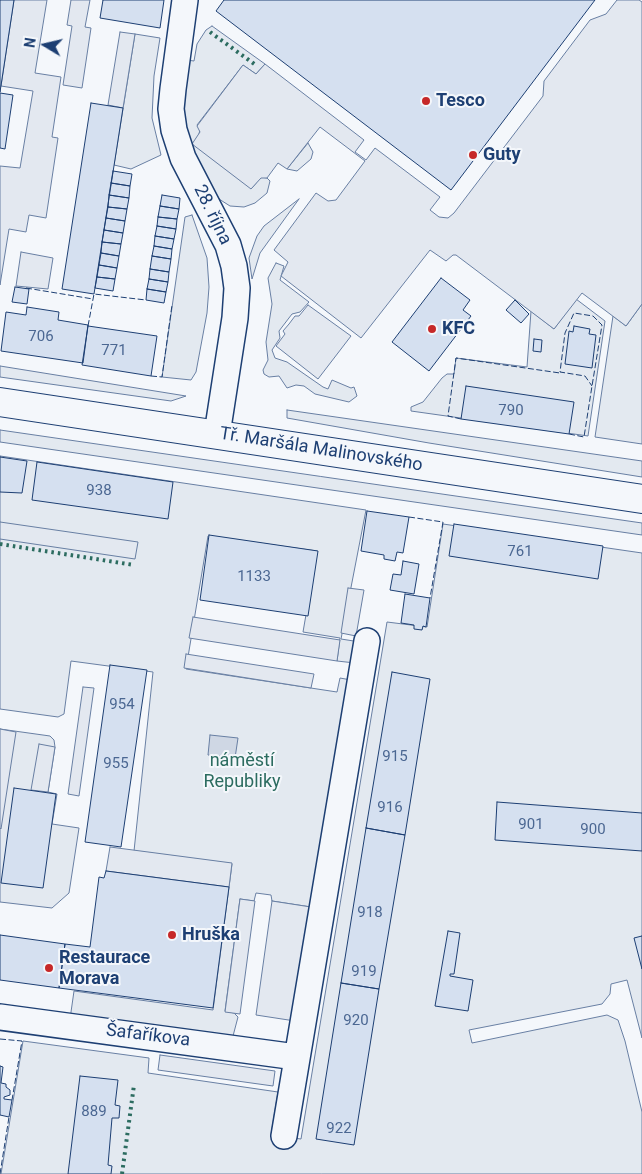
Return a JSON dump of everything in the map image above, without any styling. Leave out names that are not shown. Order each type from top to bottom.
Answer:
[{"type":"main road","name":"Tř. Maršála Malinovského","points":[[0,402],[642,499]]},
{"type":"street","name":"28. října","points":[[185,0],[171,109],[174,130],[183,158],[228,245],[234,266],[237,288],[235,318],[217,434]]},
{"type":"street","points":[[284,1136],[367,641]]},
{"type":"street","name":"Šafaříkova","points":[[0,1017],[296,1057]]},
{"type":"green space","points":[[212,26],[265,64],[256,74],[243,65],[197,125],[200,129],[199,134],[252,188],[261,177],[267,178],[270,181],[267,193],[255,203],[244,207],[230,206],[219,199],[195,157],[186,135],[182,110],[187,60],[194,61],[197,44],[206,30]]},
{"type":"green space","points":[[135,34],[160,38],[154,76],[152,118],[161,155],[131,169],[114,165]]},
{"type":"green space","points":[[308,143],[313,152],[311,159],[297,171],[287,169]]},
{"type":"green space","points":[[299,199],[260,253],[252,279],[249,258],[257,236],[264,226]]},
{"type":"green space","points":[[192,215],[207,258],[209,287],[207,313],[196,372],[191,380],[162,377],[185,217]]},
{"type":"green space","points":[[276,263],[284,266],[280,280],[309,302],[300,312],[292,314],[279,331],[280,338],[272,350],[275,358],[287,362],[328,389],[332,380],[351,388],[354,387],[357,396],[349,402],[315,394],[304,386],[296,385],[287,388],[279,376],[269,377],[264,374],[263,370],[268,360],[266,342],[272,304],[268,278]]},
{"type":"green space","points":[[576,299],[605,321],[588,436],[411,411],[411,407],[423,402],[442,378],[447,374],[454,374],[456,358],[527,367],[531,311],[554,329]]},
{"type":"green space","points":[[642,304],[642,444],[595,437],[613,316],[626,326]]},
{"type":"green space","points":[[0,366],[186,396],[171,401],[0,377]]},
{"type":"green space","points":[[287,410],[642,461],[642,477],[287,418]]},
{"type":"green space","points":[[0,430],[642,523],[642,535],[0,442]]},
{"type":"green space","name":"náměstí Republiky","points":[[0,456],[366,510],[341,639],[360,642],[355,663],[337,661],[340,638],[303,632],[317,551],[208,536],[186,669],[337,692],[340,678],[351,680],[311,907],[272,901],[271,895],[256,893],[254,901],[240,899],[225,1011],[234,1013],[238,1017],[233,1036],[70,1019],[74,991],[213,1010],[232,864],[134,851],[153,672],[71,661],[64,714],[58,717],[0,709]]},
{"type":"green space","points":[[443,524],[642,553],[642,1038],[627,980],[611,984],[610,994],[602,1004],[469,1030],[472,1043],[607,1015],[618,1020],[642,1112],[642,1174],[1,1174],[23,1041],[149,1058],[148,1073],[278,1092],[271,1135],[301,1139],[387,622],[427,627]]},
{"type":"green space","points":[[0,729],[50,736],[54,740],[55,747],[48,792],[57,794],[52,824],[79,828],[69,893],[52,908],[0,902]]},
{"type":"shaded area","points":[[14,0],[47,0],[35,73],[61,77],[52,137],[58,138],[46,218],[29,215],[26,232],[9,229],[0,285],[0,166],[20,168],[33,91],[1,86]]},
{"type":"shaded area","points":[[71,0],[90,0],[85,27],[91,28],[82,88],[63,85],[72,26],[67,25]]},
{"type":"shaded area","points":[[617,0],[639,0],[642,2],[642,304],[626,326],[582,293],[554,329],[456,255],[453,255],[446,261],[430,250],[361,338],[281,276],[288,262],[274,250],[316,193],[328,201],[336,200],[365,161],[320,127],[287,169],[278,163],[267,178],[261,178],[251,189],[192,144],[200,132],[197,126],[243,65],[256,74],[265,64],[364,140],[355,152],[366,160],[375,148],[440,197],[430,210],[439,217],[448,218],[454,213],[543,96],[544,81],[590,20],[606,14]]},
{"type":"shaded area","points":[[120,32],[135,34],[123,108],[108,105]]},
{"type":"shaded area","points":[[21,252],[53,258],[48,289],[16,286]]},
{"type":"shaded area","points":[[308,305],[351,336],[318,379],[276,346],[285,334],[283,331],[295,316],[299,316]]},
{"type":"shaded area","points":[[0,522],[138,542],[135,559],[0,539]]},
{"type":"shaded area","points":[[348,588],[364,590],[356,636],[341,633]]},
{"type":"shaded area","points":[[193,617],[340,640],[337,661],[189,638]]},
{"type":"shaded area","points":[[186,654],[314,674],[311,688],[184,668]]},
{"type":"shaded area","points":[[83,687],[94,688],[79,796],[68,794]]},
{"type":"shaded area","points":[[0,729],[16,732],[1,829],[0,828]]},
{"type":"shaded area","points":[[210,735],[238,738],[235,758],[208,755]]},
{"type":"shaded area","points":[[39,744],[55,747],[48,792],[31,790]]},
{"type":"shaded area","points":[[110,847],[232,863],[229,887],[106,871]]},
{"type":"shaded area","points":[[240,899],[255,901],[240,1014],[225,1012]]},
{"type":"shaded area","points":[[272,901],[311,907],[295,1021],[256,1015]]},
{"type":"shaded area","points":[[160,1055],[275,1071],[273,1086],[158,1070]]},
{"type":"building","points":[[0,0],[14,0],[0,92]]},
{"type":"building","points":[[103,0],[164,0],[160,28],[100,18]]},
{"type":"building","name":"Tesco","points":[[224,0],[595,0],[451,190],[216,11]]},
{"type":"building","points":[[0,93],[13,95],[5,149],[0,148]]},
{"type":"building","points":[[91,103],[123,108],[94,294],[62,289]]},
{"type":"building","points":[[113,171],[132,174],[130,186],[111,183]]},
{"type":"building","points":[[111,183],[130,186],[129,198],[109,195]]},
{"type":"building","points":[[109,195],[129,198],[127,209],[108,207]]},
{"type":"building","points":[[162,195],[180,198],[179,209],[160,206]]},
{"type":"building","points":[[160,206],[179,209],[177,219],[158,217]]},
{"type":"building","points":[[108,207],[127,209],[125,221],[106,218]]},
{"type":"building","points":[[158,217],[177,219],[176,229],[157,226]]},
{"type":"building","points":[[106,218],[125,221],[123,233],[104,230]]},
{"type":"building","points":[[157,226],[176,229],[174,239],[155,236]]},
{"type":"building","points":[[104,230],[123,233],[121,244],[102,242]]},
{"type":"building","points":[[155,236],[174,239],[172,249],[154,246]]},
{"type":"building","points":[[102,242],[121,244],[119,256],[101,253]]},
{"type":"building","points":[[154,246],[172,249],[171,259],[152,256]]},
{"type":"building","points":[[101,253],[119,256],[117,268],[99,265]]},
{"type":"building","points":[[152,256],[171,259],[169,272],[150,269]]},
{"type":"building","points":[[99,265],[117,268],[115,279],[97,277]]},
{"type":"building","points":[[150,269],[169,272],[168,282],[149,279]]},
{"type":"building","points":[[97,277],[115,279],[113,291],[95,288]]},
{"type":"building","name":"KFC","points":[[441,278],[470,300],[463,310],[471,316],[429,371],[392,342]]},
{"type":"building","points":[[149,279],[168,282],[166,292],[147,289]]},
{"type":"building","points":[[15,287],[29,289],[27,304],[12,302]]},
{"type":"building","points":[[147,289],[166,292],[164,303],[146,300]]},
{"type":"building","points":[[515,300],[529,314],[521,323],[506,310]]},
{"type":"building","points":[[27,307],[59,312],[58,320],[88,325],[83,363],[1,351],[6,312],[26,315]]},
{"type":"building","points":[[88,326],[157,336],[151,376],[82,365]]},
{"type":"building","points":[[574,326],[590,329],[589,334],[596,335],[592,368],[565,364],[569,331],[573,332]]},
{"type":"building","points":[[534,339],[542,340],[541,352],[533,351]]},
{"type":"building","points":[[466,386],[574,402],[569,434],[461,419]]},
{"type":"building","points":[[0,457],[27,461],[22,493],[0,492]]},
{"type":"building","points":[[37,462],[173,482],[168,519],[32,500]]},
{"type":"building","points":[[367,511],[409,517],[403,553],[397,552],[395,561],[384,559],[384,555],[361,551]]},
{"type":"building","points":[[454,524],[603,546],[598,579],[449,556]]},
{"type":"building","points":[[209,535],[318,551],[308,616],[200,600]]},
{"type":"building","points":[[403,561],[419,564],[414,594],[390,590],[393,574],[401,575]]},
{"type":"building","points":[[405,594],[430,598],[426,627],[423,626],[422,630],[414,629],[414,625],[401,623]]},
{"type":"building","points":[[110,665],[147,670],[121,847],[85,842]]},
{"type":"building","points":[[392,672],[430,679],[405,835],[366,828]]},
{"type":"building","points":[[14,788],[56,794],[43,888],[1,883]]},
{"type":"building","points":[[497,802],[642,813],[642,851],[495,840]]},
{"type":"building","points":[[366,828],[405,835],[379,989],[341,983]]},
{"type":"building","points":[[106,871],[229,887],[213,1008],[59,988],[65,944],[90,947],[99,877],[104,878]]},
{"type":"building","points":[[448,931],[460,933],[454,974],[450,974],[450,976],[473,980],[468,1011],[435,1006]]},
{"type":"building","points":[[0,935],[65,944],[59,988],[0,980]]},
{"type":"building","points":[[642,936],[642,969],[634,938]]},
{"type":"building","points":[[341,983],[379,989],[354,1145],[316,1139]]},
{"type":"building","points":[[0,1066],[3,1067],[1,1083],[6,1084],[6,1087],[10,1090],[10,1095],[4,1097],[4,1099],[12,1100],[9,1117],[0,1115]]},
{"type":"building","points":[[80,1076],[118,1080],[115,1105],[120,1106],[119,1118],[112,1118],[108,1165],[112,1166],[111,1174],[68,1174]]},
{"type":"hedge","points":[[210,32],[257,66]]},
{"type":"hedge","points":[[0,544],[134,565]]},
{"type":"hedge","points":[[122,1174],[134,1085]]},
{"type":"fence","points":[[26,288],[93,299]]},
{"type":"fence","points":[[88,326],[94,294],[146,300]]},
{"type":"fence","points":[[151,376],[162,377],[172,305]]},
{"type":"fence","points":[[569,434],[584,437],[602,325],[593,316],[574,313],[565,333],[560,372],[585,376],[592,386]]},
{"type":"fence","points":[[461,419],[448,416],[456,358],[560,373]]},
{"type":"fence","points":[[409,517],[443,522],[430,598]]},
{"type":"fence","points":[[0,1039],[22,1041],[12,1100]]},
{"type":"fence","points":[[0,1174],[9,1117]]},
{"type":"place","name":"Tesco","points":[[426,101]]},
{"type":"place","name":"Guty","points":[[473,155]]},
{"type":"place","name":"KFC","points":[[432,329]]},
{"type":"place","name":"Hruška","points":[[172,935]]},
{"type":"place","name":"Restaurace Morava","points":[[49,968]]}]
